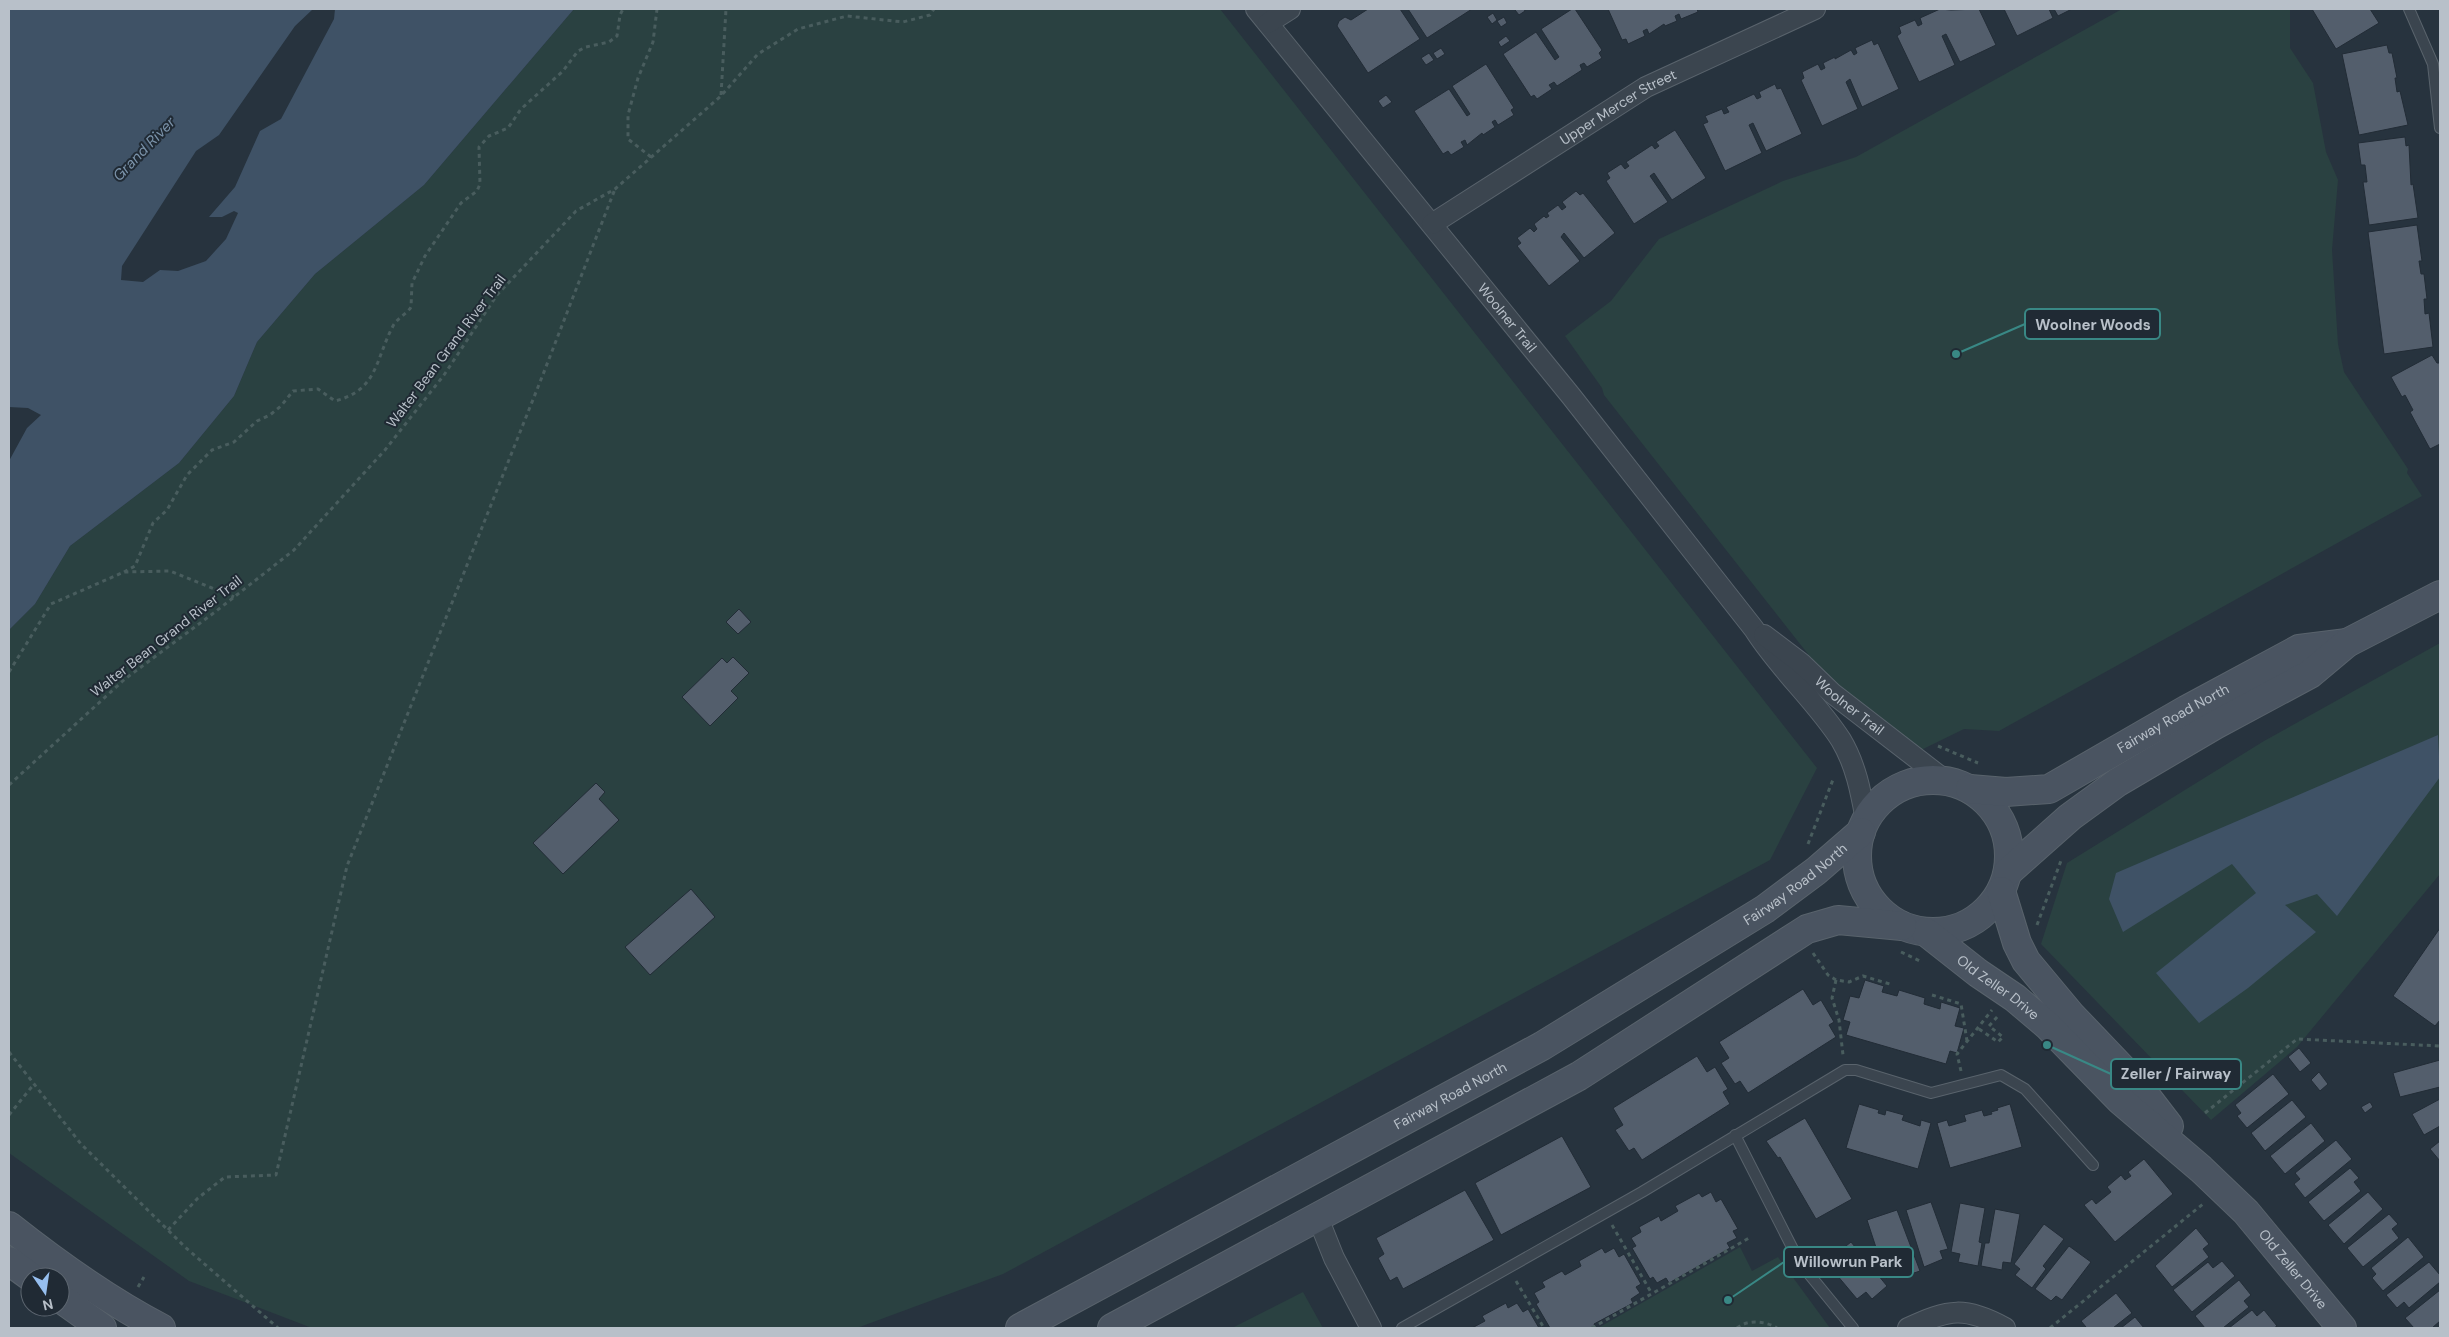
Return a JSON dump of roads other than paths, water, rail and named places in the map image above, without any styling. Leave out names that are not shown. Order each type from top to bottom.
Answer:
[{"type":"main road","name":"Fairway Road North","points":[[2004,882],[2070,817],[2104,791],[2215,725],[2310,674],[2346,643],[2440,595]]},
{"type":"main road","name":"Fairway Road North","points":[[1958,785],[2006,792],[2049,788],[2298,649],[2346,643]]},
{"type":"main road","points":[[1112,1328],[1580,1076],[1807,929],[1838,920],[1909,936],[1960,927],[1980,916],[2004,882],[2009,853],[2006,832],[1996,812],[1984,799],[1958,785],[1925,780],[1900,787],[1884,797],[1863,826],[1857,861],[1864,889],[1882,912],[1909,936]]},
{"type":"main road","name":"Fairway Road North","points":[[1020,1328],[1542,1046],[1765,909],[1816,871],[1863,826]]},
{"type":"main road","name":"Old Zeller Drive","points":[[2004,882],[2017,943],[2026,961],[2071,1015],[2136,1083],[2201,1169]]},
{"type":"main road","name":"Old Zeller Drive","points":[[1909,936],[1978,973],[2015,998],[2048,1026],[2120,1100],[2201,1169],[2246,1212],[2342,1328]]},
{"type":"main road","points":[[9,1226],[38,1249],[125,1309],[161,1328]]},
{"type":"main road","points":[[9,1261],[20,1269]]},
{"type":"main road","points":[[70,1305],[102,1328]]},
{"type":"street","points":[[1262,16],[1290,9]]},
{"type":"street","name":"Upper Mercer Street","points":[[1432,224],[1646,87],[1815,9]]},
{"type":"street","name":"Woolner Trail","points":[[1262,16],[1432,224],[1841,740],[1852,764],[1863,826]]},
{"type":"street","name":"Woolner Trail","points":[[1754,629],[1778,644],[1832,693],[1958,785]]},
{"type":"street","points":[[1318,1218],[1334,1258],[1371,1328]]},
{"type":"street","points":[[1908,1328],[1933,1317],[1959,1311],[1986,1318],[2005,1328]]},
{"type":"lane","points":[[2409,9],[2433,64],[2440,128]]},
{"type":"lane","points":[[1402,1328],[1642,1192],[1845,1070],[1856,1070],[1931,1093],[2001,1075],[2025,1090],[2093,1165]]},
{"type":"lane","points":[[1735,1135],[1800,1263],[1852,1328]]},
{"type":"water","name":"Grand River","points":[[9,9],[313,9],[295,26],[219,135],[196,151],[122,266],[121,280],[143,282],[160,270],[178,271],[206,261],[226,239],[238,213],[234,211],[222,217],[209,217],[235,187],[260,131],[281,119],[334,19],[335,9],[574,9],[424,185],[315,274],[257,342],[234,396],[179,463],[70,546],[35,604],[9,630],[9,461],[27,428],[41,415],[28,408],[9,407]]},
{"type":"water","points":[[2438,735],[2440,777],[2337,916],[2317,894],[2285,905],[2316,932],[2248,988],[2199,1023],[2156,973],[2256,893],[2232,864],[2123,932],[2109,899],[2116,873]]},
{"type":"place","name":"Woolner Woods","points":[[1956,354]]},
{"type":"place","name":"Zeller / Fairway","points":[[2047,1045]]},
{"type":"place","name":"Willowrun Park","points":[[1728,1300]]}]
